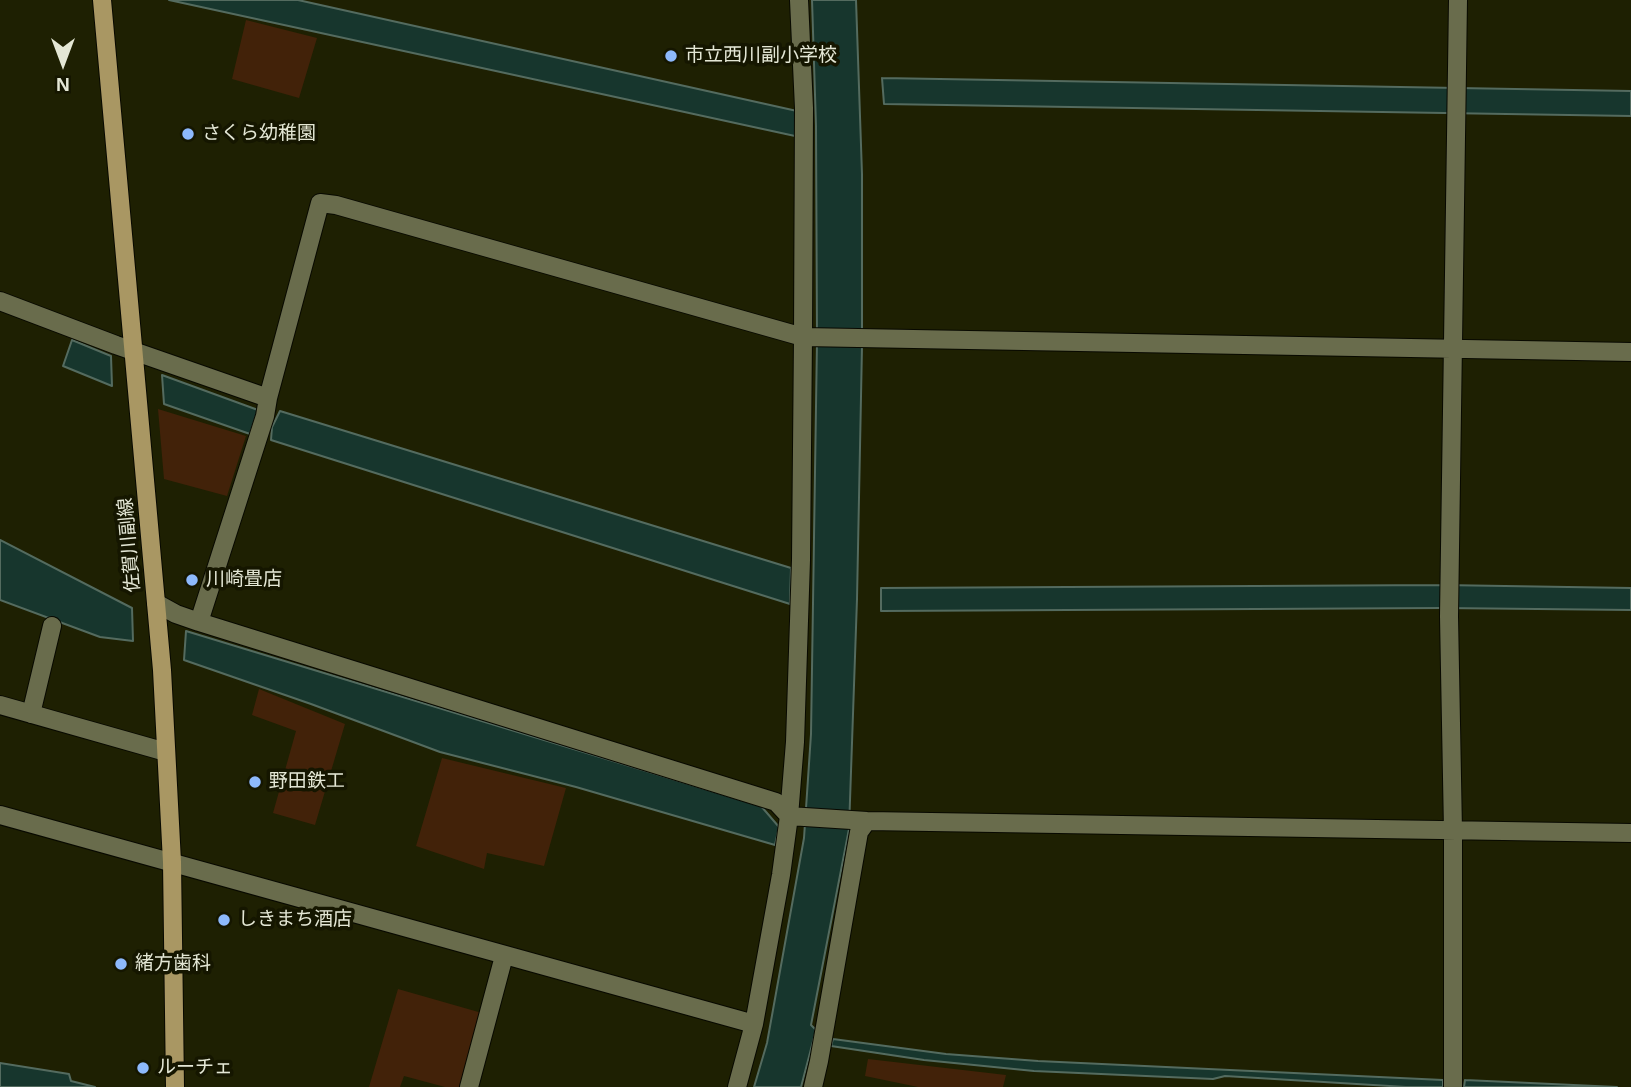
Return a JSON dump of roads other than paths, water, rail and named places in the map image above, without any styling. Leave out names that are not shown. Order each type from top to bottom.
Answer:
[{"type":"main road","name":"佐賀川副線","points":[[102,0],[162,670],[172,862],[175,1087]]},
{"type":"street","points":[[737,1087],[754,1024],[781,875],[795,742],[801,560],[803,337],[804,108],[799,0]]},
{"type":"street","points":[[1453,1087],[1453,831],[1449,616],[1458,0]]},
{"type":"street","points":[[199,622],[265,416],[320,203],[336,205],[803,337],[1631,352]]},
{"type":"street","points":[[0,301],[268,398]]},
{"type":"street","points":[[156,603],[199,622],[776,802],[789,816],[867,821],[1631,833]]},
{"type":"street","points":[[31,714],[52,626]]},
{"type":"street","points":[[0,705],[166,752]]},
{"type":"street","points":[[0,815],[754,1024]]},
{"type":"street","points":[[813,1087],[859,832],[867,821]]},
{"type":"street","points":[[469,1087],[504,956]]},
{"type":"water","points":[[169,0],[298,0],[797,111],[795,136]]},
{"type":"water","points":[[812,0],[856,0],[862,174],[862,346],[849,829],[811,1025],[816,1030],[801,1087],[754,1087],[767,1043],[804,838],[811,734],[817,341],[816,126]]},
{"type":"water","points":[[882,78],[1631,91],[1631,116],[884,104]]},
{"type":"water","points":[[72,340],[111,356],[112,386],[63,366]]},
{"type":"water","points":[[162,375],[258,410],[250,434],[164,404]]},
{"type":"water","points":[[280,411],[791,568],[790,604],[271,440],[272,427]]},
{"type":"water","points":[[0,540],[132,608],[133,641],[100,637],[0,600]]},
{"type":"water","points":[[1442,585],[1631,588],[1631,610],[1443,608],[881,611],[881,588]]},
{"type":"water","points":[[186,631],[761,806],[779,827],[775,845],[576,787],[440,752],[184,660]]},
{"type":"water","points":[[833,1039],[946,1054],[1038,1061],[1443,1080],[1443,1087],[1225,1076],[1213,1079],[1034,1071],[924,1060],[831,1046]]},
{"type":"water","points":[[0,1063],[69,1074],[71,1081],[95,1087],[0,1087]]},
{"type":"water","points":[[1465,1080],[1617,1087],[1464,1087]]},
{"type":"place","name":"市立西川副小学校","points":[[671,56]]},
{"type":"place","name":"さくら幼稚園","points":[[188,134]]},
{"type":"place","name":"川崎畳店","points":[[192,580]]},
{"type":"place","name":"野田鉄工","points":[[255,782]]},
{"type":"place","name":"しきまち酒店","points":[[224,920]]},
{"type":"place","name":"緒方歯科","points":[[121,964]]},
{"type":"place","name":"ルーチェ","points":[[143,1068]]}]
